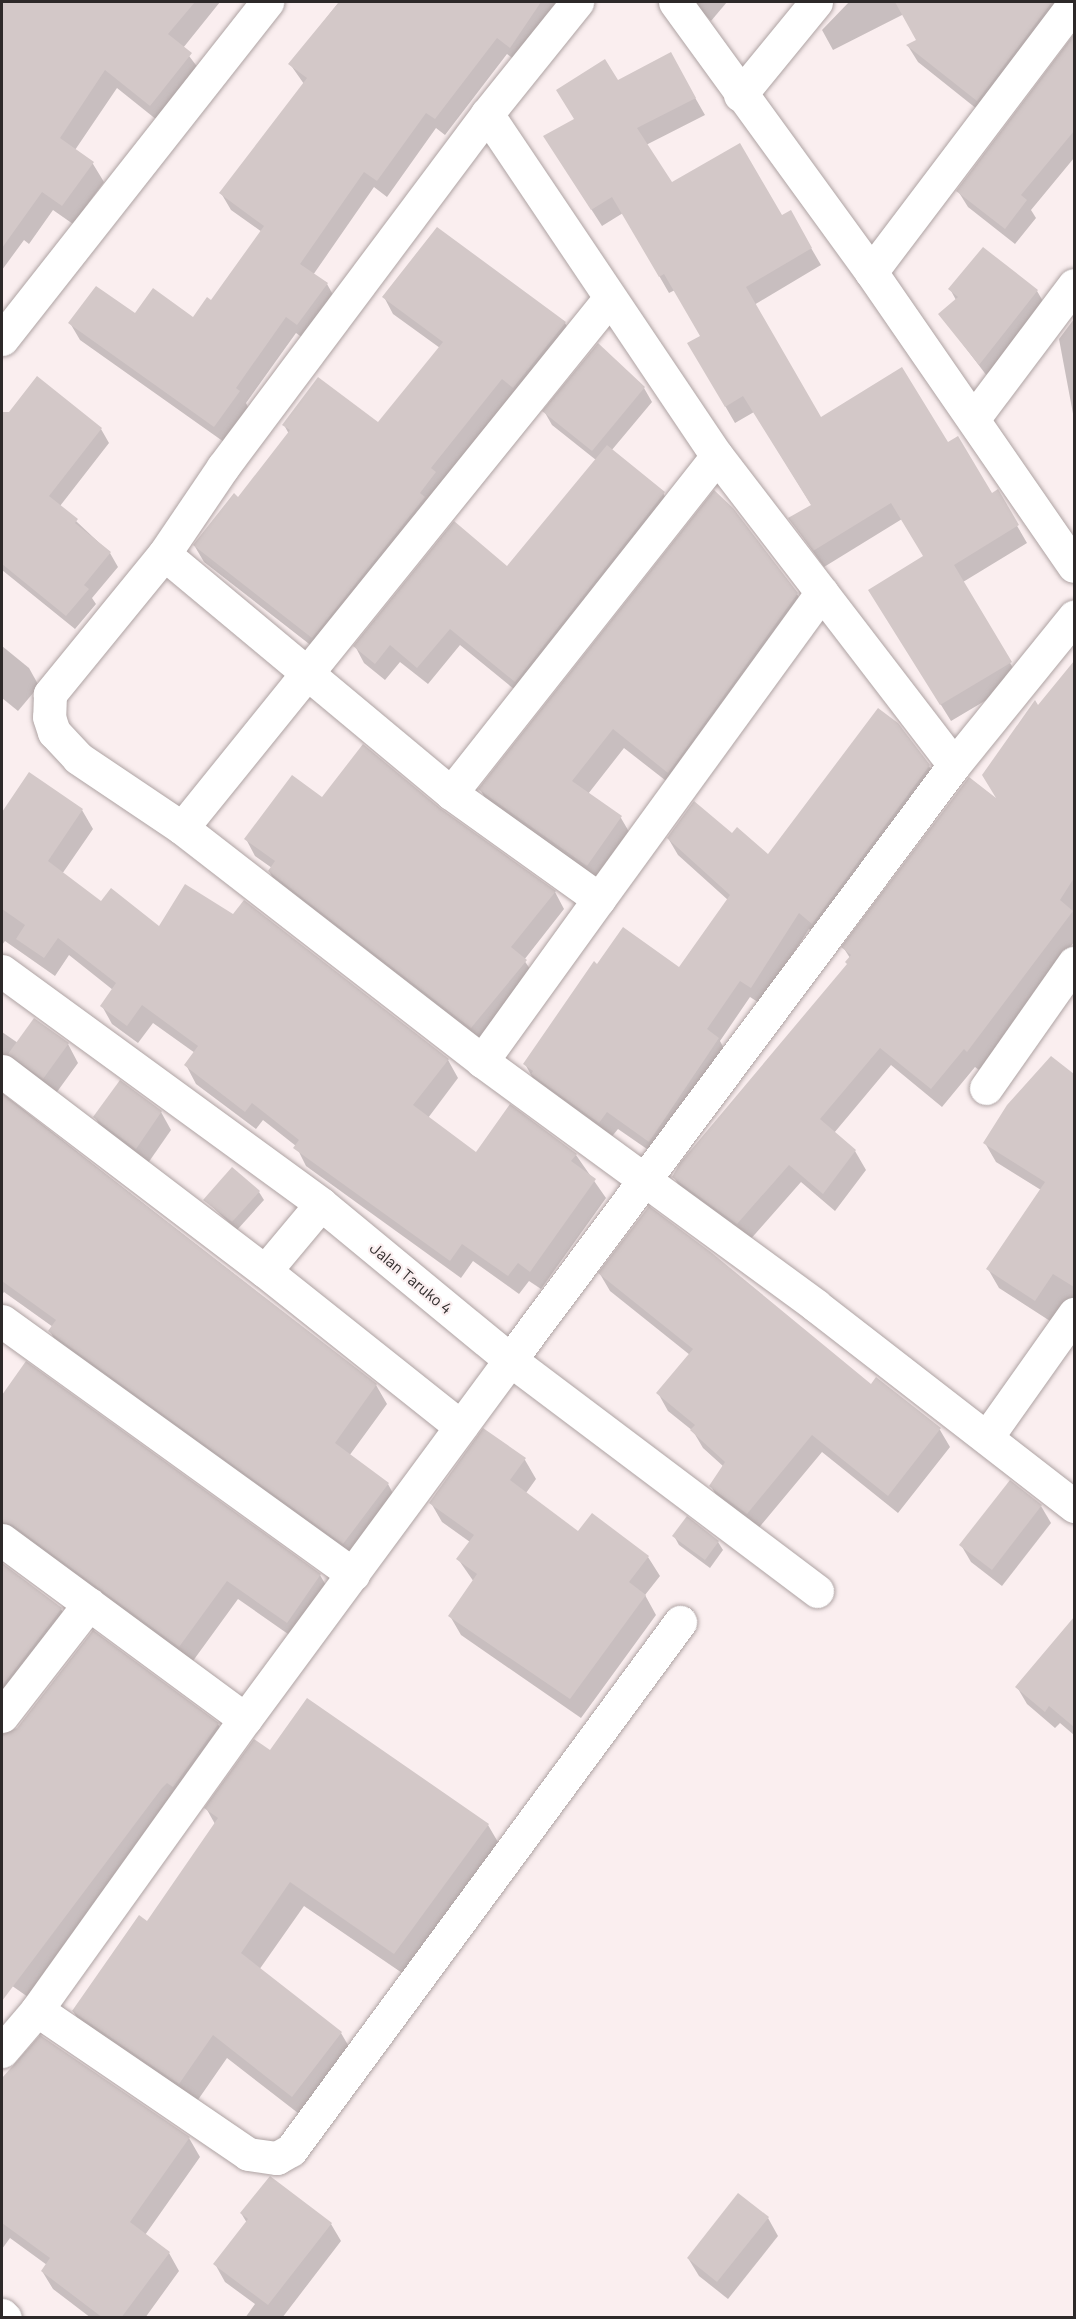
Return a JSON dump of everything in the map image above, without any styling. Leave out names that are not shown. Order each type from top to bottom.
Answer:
[{"type":"street","points":[[2,339],[267,2]]},
{"type":"street","points":[[577,2],[487,114],[223,467],[164,554],[50,694],[49,717],[54,732],[78,758],[182,828],[482,1061],[987,1437],[1074,1506]]},
{"type":"street","points":[[675,2],[740,95],[871,272],[974,418],[1074,566]]},
{"type":"street","points":[[740,95],[816,2]]},
{"type":"street","points":[[871,272],[1074,4]]},
{"type":"street","points":[[487,114],[609,299],[717,456],[954,765]]},
{"type":"street","points":[[974,418],[1074,285]]},
{"type":"street","points":[[182,828],[305,672],[609,299]]},
{"type":"street","points":[[451,793],[717,456]]},
{"type":"street","points":[[164,554],[451,793],[599,899]]},
{"type":"street","points":[[482,1061],[822,592]]},
{"type":"street","points":[[2,2051],[37,2010],[245,1719],[354,1574],[460,1426],[646,1182],[954,765],[1074,617]]},
{"type":"street","points":[[986,1088],[1074,963]]},
{"type":"street","name":"Jalan Taruko 4","points":[[2,970],[321,1203],[510,1360],[818,1591]]},
{"type":"street","points":[[2,1071],[265,1271],[460,1426]]},
{"type":"street","points":[[265,1271],[321,1203]]},
{"type":"street","points":[[987,1437],[1074,1314]]},
{"type":"street","points":[[2,1321],[354,1574]]},
{"type":"street","points":[[2,1540],[245,1719]]},
{"type":"street","points":[[2,1716],[89,1604]]},
{"type":"street","points":[[37,2010],[248,2154],[277,2158],[291,2150],[680,1622]]},
{"type":"street","points":[[2,2315],[5,2318]]},
{"type":"building","points":[[2,2],[195,2],[168,34],[192,53],[150,106],[105,70],[60,138],[94,162],[62,206],[42,192],[2,248]]},
{"type":"building","points":[[339,2],[541,2],[510,48],[497,38],[435,119],[426,113],[377,181],[364,172],[300,264],[328,283],[297,325],[286,317],[236,388],[240,391],[214,427],[68,323],[96,286],[135,313],[153,288],[193,317],[207,297],[211,300],[264,226],[219,193],[307,78],[288,64]]},
{"type":"building","points":[[895,2],[1052,2],[977,101],[906,45],[916,40]]},
{"type":"building","points":[[1074,34],[1074,131],[1021,195],[1027,200],[1005,229],[956,191]]},
{"type":"building","points":[[671,52],[696,98],[637,128],[672,182],[740,143],[782,215],[791,210],[812,248],[746,287],[821,417],[902,367],[948,442],[958,436],[992,493],[998,489],[1019,525],[954,565],[1012,662],[940,705],[868,590],[923,556],[891,503],[813,551],[788,518],[811,505],[743,396],[725,407],[687,343],[700,336],[664,274],[659,277],[612,197],[591,210],[543,136],[574,119],[556,90],[605,59],[618,80]]},
{"type":"building","points":[[437,227],[566,322],[513,388],[502,379],[431,468],[436,472],[420,493],[425,497],[312,638],[193,545],[234,493],[238,497],[290,430],[282,425],[318,377],[378,422],[443,342],[382,297]]},
{"type":"building","points":[[983,247],[1038,290],[979,365],[938,314],[958,297],[948,289]]},
{"type":"building","points":[[598,343],[645,387],[592,451],[542,411]]},
{"type":"building","points":[[37,376],[102,428],[49,496],[78,519],[75,523],[111,552],[84,585],[89,589],[66,616],[2,564],[2,412],[9,412]]},
{"type":"building","points":[[607,445],[665,492],[515,682],[450,629],[417,668],[390,645],[375,664],[353,646],[454,521],[507,566]]},
{"type":"building","points":[[714,490],[733,508],[798,593],[668,773],[613,729],[572,781],[622,816],[587,866],[478,789]]},
{"type":"building","points":[[1074,661],[1074,878],[1060,900],[1073,911],[967,1052],[964,1049],[931,1089],[880,1048],[820,1119],[856,1150],[823,1194],[789,1165],[737,1224],[672,1177],[680,1163],[847,964],[845,962],[851,955],[841,947],[969,777],[996,798],[982,775],[1035,700],[1038,705]]},
{"type":"building","points":[[878,708],[898,723],[930,765],[812,924],[799,913],[751,988],[740,981],[707,1029],[719,1038],[649,1142],[607,1112],[599,1123],[531,1074],[533,1071],[523,1064],[594,961],[597,964],[623,927],[679,967],[730,895],[667,838],[694,801],[732,833],[737,827],[768,854]]},
{"type":"building","points":[[363,744],[440,808],[556,891],[511,947],[527,960],[471,1028],[268,871],[275,861],[244,839],[292,775],[322,797]]},
{"type":"building","points":[[29,772],[83,809],[48,861],[101,901],[111,888],[159,926],[185,884],[233,914],[244,900],[449,1059],[413,1105],[476,1152],[510,1104],[577,1154],[571,1161],[596,1179],[530,1272],[518,1263],[508,1276],[462,1244],[450,1261],[293,1148],[299,1140],[252,1103],[245,1112],[184,1065],[198,1046],[142,1005],[127,1026],[100,1006],[116,983],[58,938],[44,958],[16,939],[25,925],[2,909],[2,812]]},
{"type":"building","points":[[34,1018],[69,1043],[43,1079],[8,1054]]},
{"type":"building","points":[[1051,1056],[1074,1074],[1074,1287],[1053,1274],[1035,1301],[986,1269],[1045,1182],[983,1143],[1007,1105]]},
{"type":"building","points":[[120,1080],[162,1111],[136,1149],[93,1117]]},
{"type":"building","points":[[2,1094],[377,1384],[335,1443],[389,1483],[343,1544],[48,1331],[56,1320],[2,1281]]},
{"type":"building","points":[[232,1167],[260,1191],[232,1222],[203,1200]]},
{"type":"building","points":[[649,1206],[712,1253],[871,1384],[876,1377],[941,1428],[888,1496],[812,1435],[747,1514],[709,1486],[725,1462],[690,1430],[695,1425],[656,1393],[693,1349],[598,1273]]},
{"type":"building","points":[[26,1361],[321,1574],[287,1623],[227,1581],[179,1647],[13,1525],[2,1522],[2,1395]]},
{"type":"building","points":[[483,1428],[526,1458],[510,1480],[578,1531],[592,1513],[649,1556],[629,1582],[646,1595],[570,1699],[448,1616],[477,1574],[456,1559],[474,1535],[429,1503]]},
{"type":"building","points":[[1010,1480],[1042,1505],[992,1570],[959,1545]]},
{"type":"building","points":[[687,1516],[719,1541],[705,1560],[672,1536]]},
{"type":"building","points":[[2,1563],[62,1608],[2,1686]]},
{"type":"building","points":[[1074,1617],[1074,1727],[1049,1706],[1045,1712],[1015,1687]]},
{"type":"building","points":[[93,1630],[219,1723],[173,1787],[167,1783],[162,1788],[2,2001],[2,1734],[17,1728]]},
{"type":"building","points":[[307,1698],[489,1824],[394,1954],[290,1882],[241,1953],[342,2032],[292,2097],[213,2035],[179,2084],[72,2011],[139,1915],[147,1921],[218,1818],[204,1808],[254,1739],[270,1750]]},
{"type":"building","points":[[40,2035],[190,2137],[130,2222],[170,2252],[121,2318],[103,2318],[41,2271],[50,2258],[2,2223],[2,2078]]},
{"type":"building","points":[[270,2176],[332,2223],[268,2305],[213,2264],[248,2219],[240,2213]]},
{"type":"building","points":[[738,2193],[769,2217],[717,2282],[687,2258]]}]
